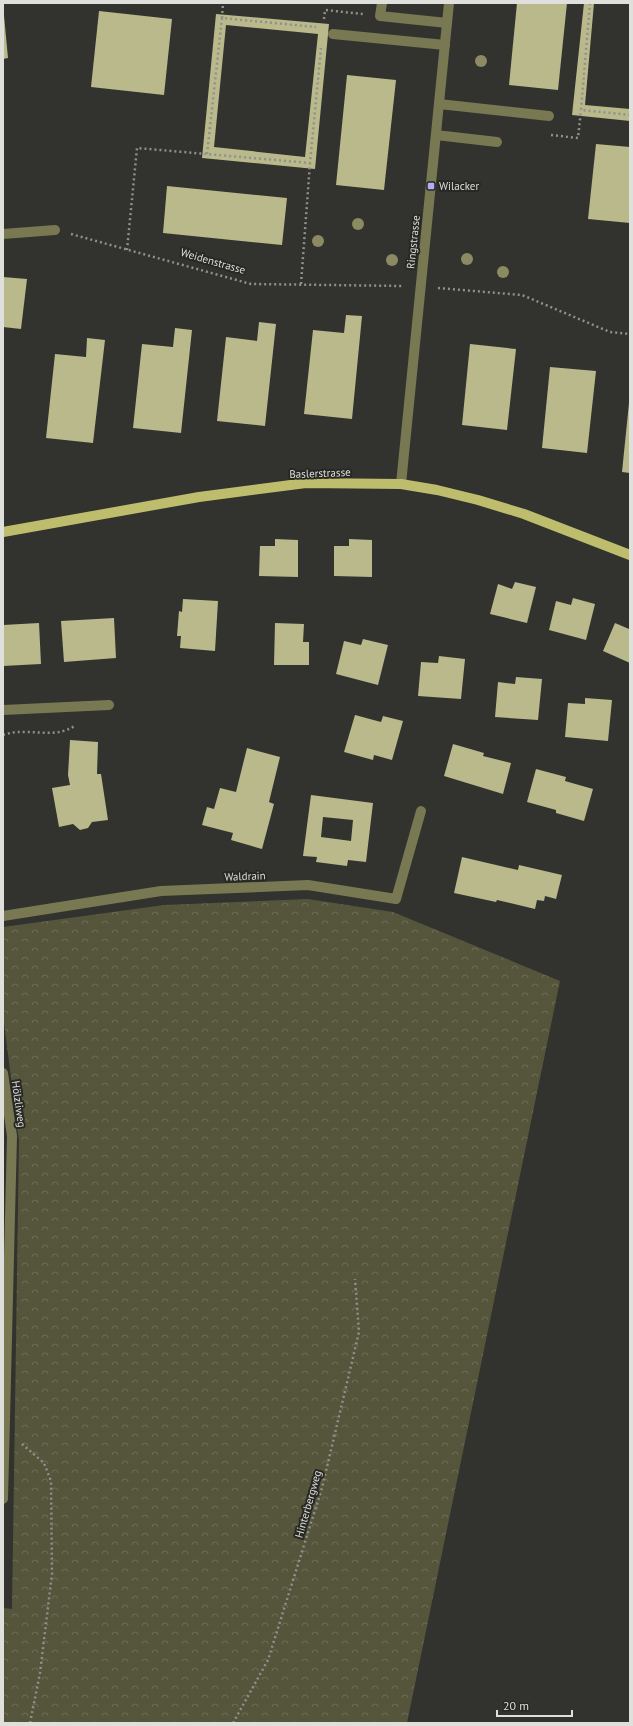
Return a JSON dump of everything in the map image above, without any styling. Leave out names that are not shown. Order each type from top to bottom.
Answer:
[{"type":"main road","name":"Baslerstrasse","points":[[3,532],[199,497],[306,483],[401,484],[437,490],[478,500],[524,514],[630,555]]},
{"type":"street","points":[[382,3],[380,16],[447,23]]},
{"type":"street","name":"Ringstrasse","points":[[401,484],[449,3]]},
{"type":"street","points":[[332,34],[445,45]]},
{"type":"street","points":[[439,104],[549,116]]},
{"type":"street","points":[[436,135],[497,142]]},
{"type":"street","points":[[3,234],[55,230]]},
{"type":"street","points":[[3,710],[109,705]]},
{"type":"street","name":"Waldrain","points":[[3,916],[169,891],[308,885],[396,899],[421,811]]},
{"type":"street","name":"Hölzliweg","points":[[3,1073],[7,1136],[3,1498]]},
{"type":"path","points":[[207,154],[223,3]]},
{"type":"path","points":[[590,3],[581,110],[630,114]]},
{"type":"path","points":[[324,22],[325,10],[380,16]]},
{"type":"path","points":[[222,18],[324,28]]},
{"type":"path","points":[[301,284],[310,163],[322,43]]},
{"type":"path","points":[[127,250],[137,148],[310,163]]},
{"type":"path","name":"Weidenstrasse","points":[[55,230],[251,284],[421,286],[522,295],[610,332],[630,334]]},
{"type":"path","points":[[3,735],[13,732],[55,734],[64,732],[79,723],[80,706]]},
{"type":"path","name":"Hinterbergweg","points":[[233,1723],[268,1660],[322,1488],[359,1332],[355,1279]]},
{"type":"path","points":[[4,1428],[44,1464],[51,1481],[52,1574],[40,1672],[30,1723]]},
{"type":"green space","points":[[308,899],[393,912],[560,981],[407,1723],[3,1723],[3,1608],[12,1609],[19,1141],[3,1015],[3,927],[164,905]]},
{"type":"building","points":[[517,3],[567,3],[558,90],[509,85]]},
{"type":"building","points":[[584,3],[594,3],[585,105],[630,109],[630,121],[572,115]]},
{"type":"building","points":[[3,5],[8,58],[3,59]]},
{"type":"building","points":[[99,11],[172,19],[164,95],[91,87]]},
{"type":"building","points":[[216,14],[329,24],[315,169],[202,158]],"holes":[[[226,25],[318,34],[305,157],[214,147]]]},
{"type":"building","points":[[347,75],[396,80],[384,190],[336,185]]},
{"type":"building","points":[[596,144],[630,147],[630,223],[588,219]]},
{"type":"building","points":[[167,186],[287,198],[282,245],[163,233]]},
{"type":"building","points":[[3,277],[27,279],[21,329],[3,327]]},
{"type":"building","points":[[346,315],[362,316],[352,419],[304,414],[313,330],[344,333]]},
{"type":"building","points":[[259,322],[276,324],[265,426],[217,421],[226,337],[257,341]]},
{"type":"building","points":[[175,328],[192,330],[181,433],[133,428],[142,344],[173,347]]},
{"type":"building","points":[[87,338],[105,340],[93,443],[46,438],[55,354],[86,357]]},
{"type":"building","points":[[470,344],[516,349],[507,430],[462,425]]},
{"type":"building","points":[[550,367],[596,371],[587,453],[542,448]]},
{"type":"building","points":[[630,403],[630,473],[622,472]]},
{"type":"building","points":[[275,539],[298,540],[298,577],[259,576],[260,546],[275,546]]},
{"type":"building","points":[[349,539],[372,540],[372,577],[334,576],[334,546],[349,546]]},
{"type":"building","points":[[515,582],[536,587],[527,623],[490,614],[498,584],[512,589]]},
{"type":"building","points":[[573,598],[595,604],[586,640],[549,630],[556,601],[571,605]]},
{"type":"building","points":[[183,599],[218,601],[215,651],[180,648],[181,636],[177,636],[179,611],[182,612]]},
{"type":"building","points":[[114,618],[116,658],[64,662],[61,621]]},
{"type":"building","points":[[39,623],[41,664],[3,666],[3,625]]},
{"type":"building","points":[[275,623],[304,624],[303,642],[309,642],[309,665],[274,665]]},
{"type":"building","points":[[615,623],[629,629],[630,627],[630,663],[603,651]]},
{"type":"building","points":[[363,639],[388,645],[378,685],[336,674],[344,641],[361,645]]},
{"type":"building","points":[[439,656],[465,659],[461,699],[418,696],[421,662],[438,663]]},
{"type":"building","points":[[516,677],[542,679],[538,720],[495,717],[498,682],[515,684]]},
{"type":"building","points":[[585,698],[612,700],[608,741],[565,737],[568,703],[585,704]]},
{"type":"building","points":[[355,715],[381,722],[383,716],[403,721],[392,760],[374,755],[373,760],[344,752]]},
{"type":"building","points":[[70,740],[98,742],[97,774],[101,774],[108,820],[92,822],[88,828],[80,830],[73,824],[59,827],[52,788],[70,785],[68,775]]},
{"type":"building","points":[[453,744],[484,753],[483,756],[511,763],[503,794],[444,776]]},
{"type":"building","points":[[247,748],[280,757],[269,802],[274,804],[262,849],[231,840],[233,833],[202,825],[207,807],[214,809],[220,788],[236,792]]},
{"type":"building","points":[[536,769],[566,777],[565,781],[593,789],[584,821],[556,813],[556,810],[527,802]]},
{"type":"building","points":[[311,795],[373,803],[366,862],[348,860],[347,866],[316,862],[317,857],[303,856]],"holes":[[[323,817],[353,820],[351,841],[321,837]]]},
{"type":"building","points":[[462,857],[518,870],[519,865],[562,875],[556,899],[545,896],[544,901],[537,900],[535,909],[497,900],[496,902],[454,893]]},
{"type":"place","name":"Wilacker","points":[[431,186]]}]
